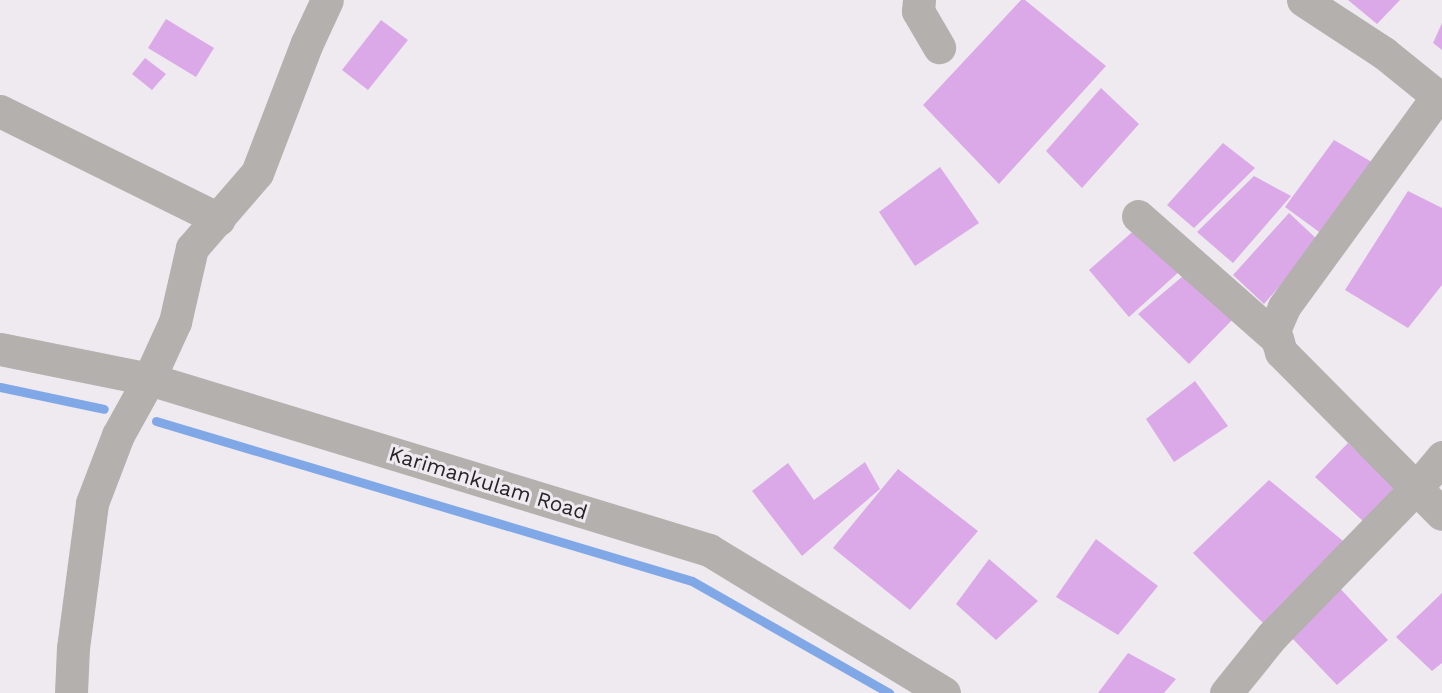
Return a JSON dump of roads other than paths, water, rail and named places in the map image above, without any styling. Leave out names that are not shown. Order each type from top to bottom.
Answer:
[{"type":"street","points":[[70,693],[73,648],[92,503],[118,435],[149,379],[175,322],[192,248],[256,173],[303,53],[327,0]]},
{"type":"street","points":[[919,0],[918,11],[939,46]]},
{"type":"street","points":[[1303,0],[1384,53],[1439,99],[1284,307],[1274,330],[1281,352],[1418,486],[1442,514]]},
{"type":"street","points":[[0,111],[219,219]]},
{"type":"street","points":[[1138,216],[1277,339]]},
{"type":"street","name":"Karimankulam Road","points":[[0,349],[149,379],[709,550],[944,693]]},
{"type":"street","points":[[1226,693],[1272,636],[1418,486],[1442,457]]},
{"type":"waterway","points":[[0,387],[104,409]]},
{"type":"waterway","points":[[156,421],[692,581],[889,693]]}]
